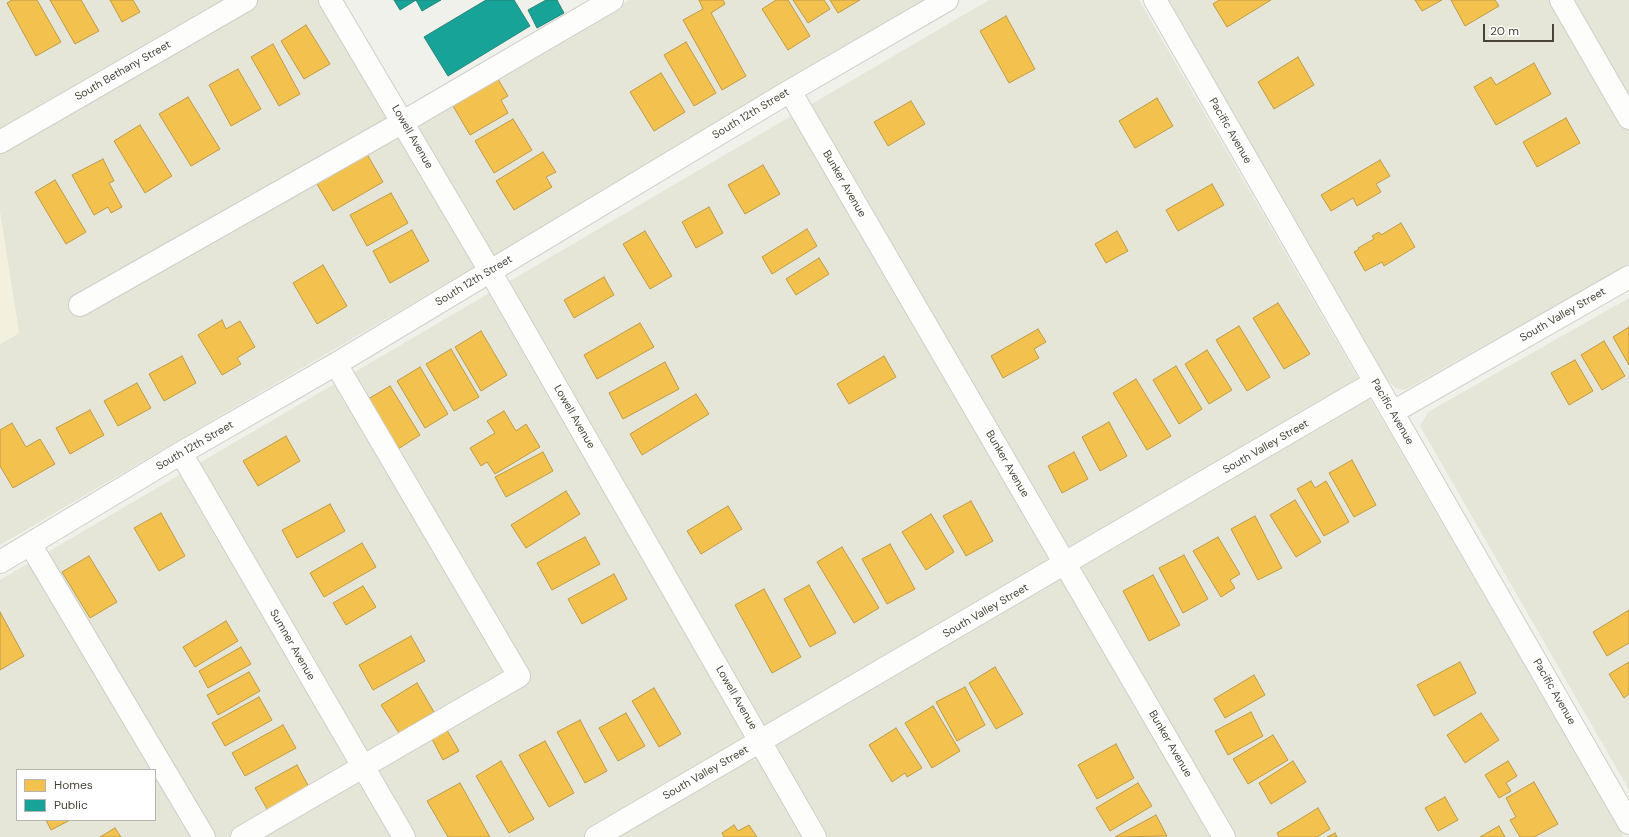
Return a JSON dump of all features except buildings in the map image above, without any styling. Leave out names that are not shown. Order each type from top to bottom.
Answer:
[{"type":"street","name":"South Bethany Street","points":[[0,142],[246,0]]},
{"type":"street","name":"Lowell Avenue","points":[[330,0],[490,272],[815,837]]},
{"type":"street","points":[[80,305],[403,122],[612,0]]},
{"type":"street","name":"South 12th Street","points":[[0,562],[181,453],[336,364],[790,91],[947,0]]},
{"type":"street","name":"Pacific Avenue","points":[[1155,0],[1629,824]]},
{"type":"street","points":[[1561,0],[1629,118]]},
{"type":"street","name":"Bunker Avenue","points":[[790,91],[1224,837]]},
{"type":"street","name":"South Valley Street","points":[[1393,412],[1629,277]]},
{"type":"street","points":[[242,837],[519,676],[336,364]]},
{"type":"street","name":"South Valley Street","points":[[596,837],[1065,565],[1375,382]]},
{"type":"street","name":"Sumner Avenue","points":[[181,453],[404,837]]},
{"type":"street","points":[[30,544],[204,837]]},
{"type":"shaded area","points":[[0,0],[319,0],[397,136],[629,0],[930,0],[0,545],[0,344],[19,333],[0,213]]},
{"type":"shaded area","points":[[989,0],[1139,0],[1624,837],[0,837],[0,580]]},
{"type":"shaded area","points":[[1168,0],[1629,0],[1629,264],[1405,390],[1397,389],[1388,381]]},
{"type":"shaded area","points":[[0,213],[19,333],[0,344]]},
{"type":"shaded area","points":[[1629,298],[1629,790],[1420,426],[1428,412]]}]
